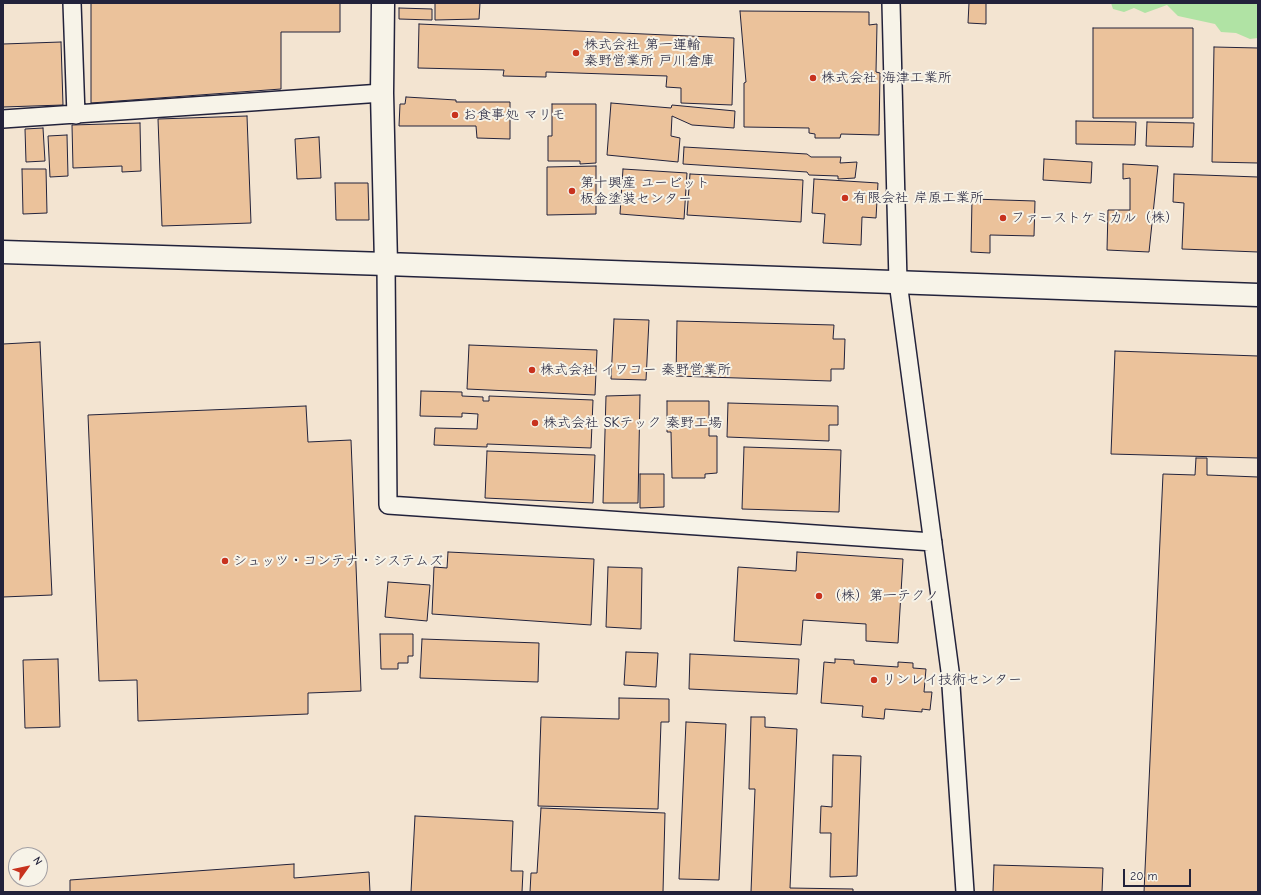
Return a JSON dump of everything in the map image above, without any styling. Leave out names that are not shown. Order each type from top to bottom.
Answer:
[{"type":"street","points":[[72,3],[76,115]]},
{"type":"street","points":[[383,3],[382,93],[386,264],[388,505],[934,542]]},
{"type":"street","points":[[891,3],[898,282],[934,542],[950,671],[965,892]]},
{"type":"street","points":[[3,119],[382,93]]},
{"type":"street","points":[[3,252],[1258,295]]},
{"type":"green space","points":[[1111,3],[1258,3],[1258,38],[1250,39],[1236,33],[1221,32],[1215,24],[1178,16],[1167,5],[1145,13],[1134,8],[1124,12],[1113,9]]},
{"type":"building","points":[[91,3],[340,3],[340,32],[281,32],[281,89],[91,103]]},
{"type":"building","points":[[435,3],[480,3],[479,19],[435,20]]},
{"type":"building","points":[[969,3],[986,3],[986,24],[968,23]]},
{"type":"building","points":[[399,8],[432,9],[432,20],[399,19]]},
{"type":"building","name":"株式会社 海津工業所","points":[[740,11],[869,12],[869,25],[877,24],[876,72],[880,73],[879,135],[841,134],[840,138],[815,138],[815,134],[809,133],[809,128],[744,127],[744,83],[746,82]]},
{"type":"building","name":"株式会社 第一運輸 秦野営業所 戸川倉庫","points":[[419,24],[734,38],[732,105],[681,103],[681,88],[666,87],[667,76],[546,72],[546,77],[503,76],[504,70],[418,68]]},
{"type":"building","points":[[1093,28],[1193,28],[1193,118],[1093,118]]},
{"type":"building","points":[[61,42],[63,105],[3,107],[3,44]]},
{"type":"building","points":[[1214,47],[1258,48],[1258,163],[1212,162]]},
{"type":"building","name":"お食事処 マリモ","points":[[406,97],[456,100],[456,102],[510,102],[510,139],[477,138],[476,126],[399,126],[400,104],[405,104]]},
{"type":"building","points":[[611,103],[671,108],[672,105],[735,111],[734,128],[692,125],[672,116],[671,136],[680,138],[678,162],[607,155]]},
{"type":"building","points":[[552,104],[596,104],[596,163],[580,164],[580,161],[548,161],[548,136],[552,136]]},
{"type":"building","points":[[247,116],[251,223],[162,226],[158,119]]},
{"type":"building","points":[[1076,121],[1136,122],[1135,145],[1076,144]]},
{"type":"building","points":[[1147,122],[1194,123],[1193,147],[1146,146]]},
{"type":"building","points":[[140,123],[141,171],[122,172],[122,166],[73,168],[72,125]]},
{"type":"building","points":[[43,128],[45,161],[26,162],[25,129]]},
{"type":"building","points":[[67,135],[68,176],[50,177],[48,136]]},
{"type":"building","points":[[319,137],[321,178],[297,179],[295,139]]},
{"type":"building","points":[[684,147],[807,154],[811,157],[841,157],[840,163],[857,162],[855,178],[838,179],[838,176],[809,175],[807,172],[683,164]]},
{"type":"building","points":[[1044,159],[1092,162],[1091,183],[1043,180]]},
{"type":"building","points":[[1123,164],[1158,166],[1149,252],[1107,250],[1108,210],[1130,210],[1130,178],[1123,179]]},
{"type":"building","name":"第十興産 ユービット 板金塗装センター","points":[[596,166],[596,214],[547,215],[547,167]]},
{"type":"building","points":[[22,169],[46,169],[47,213],[23,214]]},
{"type":"building","points":[[623,169],[687,173],[684,219],[620,214]]},
{"type":"building","points":[[690,174],[803,180],[801,222],[687,215]]},
{"type":"building","points":[[1174,174],[1258,177],[1258,252],[1182,249],[1184,203],[1173,202]]},
{"type":"building","name":"有限会社 岸原工業所","points":[[814,179],[878,183],[876,218],[862,217],[861,245],[823,243],[825,214],[812,213]]},
{"type":"building","points":[[335,183],[368,183],[369,220],[336,220]]},
{"type":"building","name":"ファーストケミカル（株）","points":[[972,199],[1035,201],[1034,236],[990,235],[990,253],[971,252]]},
{"type":"building","points":[[614,319],[649,320],[646,380],[611,379]]},
{"type":"building","points":[[677,321],[834,325],[833,339],[845,339],[844,369],[831,369],[831,381],[676,376]]},
{"type":"building","points":[[40,342],[52,595],[3,597],[3,344]]},
{"type":"building","name":"株式会社 イワコー 秦野営業所","points":[[469,345],[597,350],[595,395],[467,389]]},
{"type":"building","points":[[1115,351],[1258,356],[1258,458],[1111,454]]},
{"type":"building","name":"株式会社 SKテック 秦野工場","points":[[421,391],[462,392],[462,396],[483,397],[483,401],[489,401],[489,396],[593,400],[591,448],[487,444],[487,447],[434,445],[435,428],[477,429],[478,414],[462,413],[462,417],[420,416]]},
{"type":"building","points":[[640,395],[638,503],[603,503],[606,396]]},
{"type":"building","points":[[667,401],[709,401],[709,436],[717,436],[717,473],[705,474],[705,478],[672,478],[671,432],[667,432]]},
{"type":"building","points":[[728,403],[838,406],[838,425],[829,425],[829,441],[727,437]]},
{"type":"building","name":"シュッツ・コンテナ・システムズ","points":[[306,406],[308,442],[351,440],[361,691],[308,693],[308,714],[138,721],[137,680],[99,681],[88,415]]},
{"type":"building","points":[[744,447],[841,450],[839,512],[742,509]]},
{"type":"building","points":[[487,451],[595,455],[593,503],[485,498]]},
{"type":"building","points":[[1196,458],[1207,458],[1207,475],[1258,477],[1258,892],[1144,892],[1163,474],[1195,475]]},
{"type":"building","points":[[640,474],[664,474],[664,507],[640,508]]},
{"type":"building","points":[[448,552],[594,559],[591,625],[432,614],[434,567],[447,568]]},
{"type":"building","name":"（株）第一テクノ","points":[[797,552],[903,559],[898,643],[866,641],[866,624],[803,620],[801,645],[734,641],[738,567],[796,571]]},
{"type":"building","points":[[608,567],[642,568],[641,629],[606,627]]},
{"type":"building","points":[[388,582],[430,585],[427,621],[385,617]]},
{"type":"building","points":[[380,634],[413,634],[413,656],[408,656],[408,663],[398,663],[398,669],[381,669]]},
{"type":"building","points":[[422,639],[539,643],[538,682],[420,678]]},
{"type":"building","points":[[626,652],[658,653],[656,687],[624,685]]},
{"type":"building","points":[[690,654],[799,659],[797,694],[689,689]]},
{"type":"building","points":[[58,659],[60,727],[25,728],[23,660]]},
{"type":"building","name":"リンレイ技術センター","points":[[835,659],[854,660],[854,664],[898,667],[898,662],[913,663],[913,668],[926,669],[924,692],[932,692],[930,710],[922,709],[922,712],[885,709],[884,719],[862,717],[863,706],[821,703],[824,662],[835,663]]},
{"type":"building","points":[[619,698],[669,699],[669,722],[661,722],[658,809],[538,806],[541,717],[619,719]]},
{"type":"building","points":[[751,717],[765,717],[765,727],[797,729],[790,888],[853,889],[853,892],[751,892],[755,789],[749,789]]},
{"type":"building","points":[[686,722],[726,724],[719,880],[679,879]]},
{"type":"building","points":[[833,755],[861,756],[857,876],[830,877],[831,833],[820,833],[821,806],[832,807]]},
{"type":"building","points":[[541,808],[665,813],[663,892],[530,892],[531,873],[537,873]]},
{"type":"building","points":[[415,816],[513,821],[511,871],[523,871],[522,892],[411,892]]},
{"type":"building","points":[[294,864],[294,878],[369,872],[370,892],[70,892],[70,880]]},
{"type":"building","points":[[994,865],[1103,868],[1102,892],[993,892]]},
{"type":"place","name":"株式会社 第一運輸 秦野営業所 戸川倉庫","points":[[576,53]]},
{"type":"place","name":"株式会社 海津工業所","points":[[813,78]]},
{"type":"place","name":"お食事処 マリモ","points":[[455,115]]},
{"type":"place","name":"第十興産 ユービット 板金塗装センター","points":[[572,191]]},
{"type":"place","name":"有限会社 岸原工業所","points":[[845,198]]},
{"type":"place","name":"ファーストケミカル（株）","points":[[1003,218]]},
{"type":"place","name":"株式会社 イワコー 秦野営業所","points":[[532,370]]},
{"type":"place","name":"株式会社 SKテック 秦野工場","points":[[535,423]]},
{"type":"place","name":"シュッツ・コンテナ・システムズ","points":[[225,561]]},
{"type":"place","name":"（株）第一テクノ","points":[[819,596]]},
{"type":"place","name":"リンレイ技術センター","points":[[874,680]]}]
